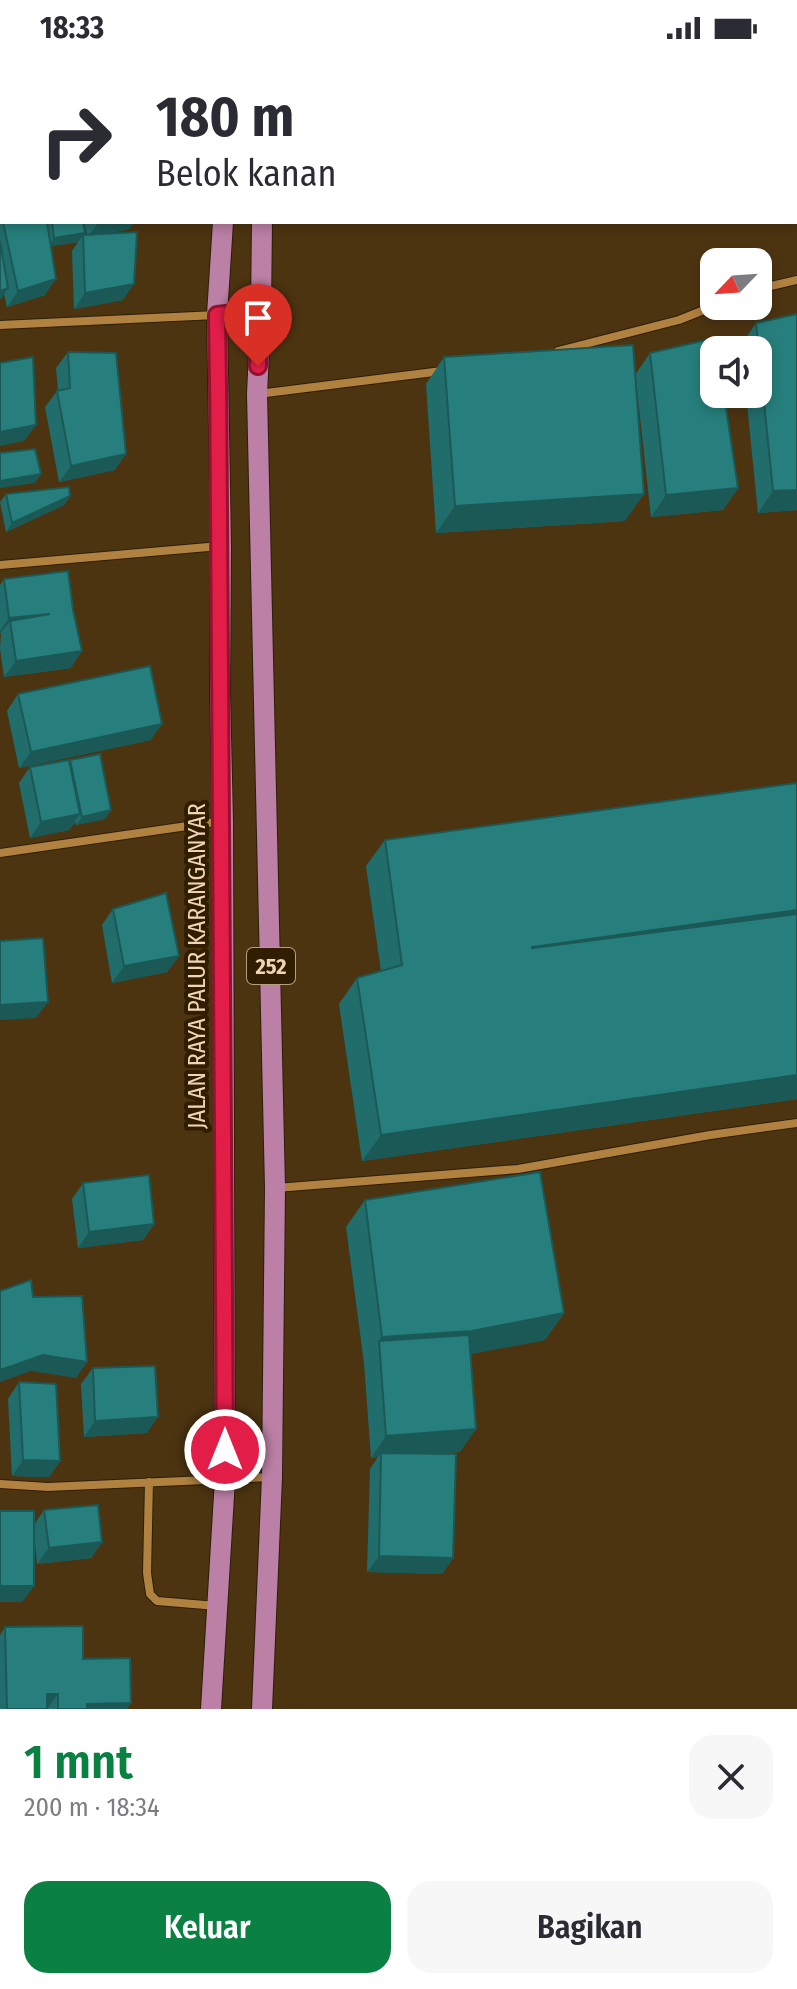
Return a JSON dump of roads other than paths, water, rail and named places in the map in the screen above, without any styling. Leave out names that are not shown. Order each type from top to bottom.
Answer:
[{"type":"main road","name":"JALAN RAYA PALUR KARANGANYAR","points":[[211,1709],[225,1479],[223,821],[217,315],[223,224]]},
{"type":"main road","name":"252","points":[[262,224],[257,394],[275,1188],[272,1477],[262,1709]]},
{"type":"street","points":[[772,286],[797,280]]},
{"type":"street","points":[[0,325],[217,315],[261,310]]},
{"type":"street","points":[[543,353],[575,348],[700,312]]},
{"type":"street","points":[[257,394],[449,370]]},
{"type":"street","points":[[0,565],[221,546]]},
{"type":"street","points":[[0,853],[223,821]]},
{"type":"street","points":[[275,1188],[518,1169],[797,1123]]},
{"type":"street","points":[[0,1484],[48,1487],[272,1477]]},
{"type":"street","points":[[149,1482],[147,1573],[150,1594],[157,1601],[218,1606]]}]
